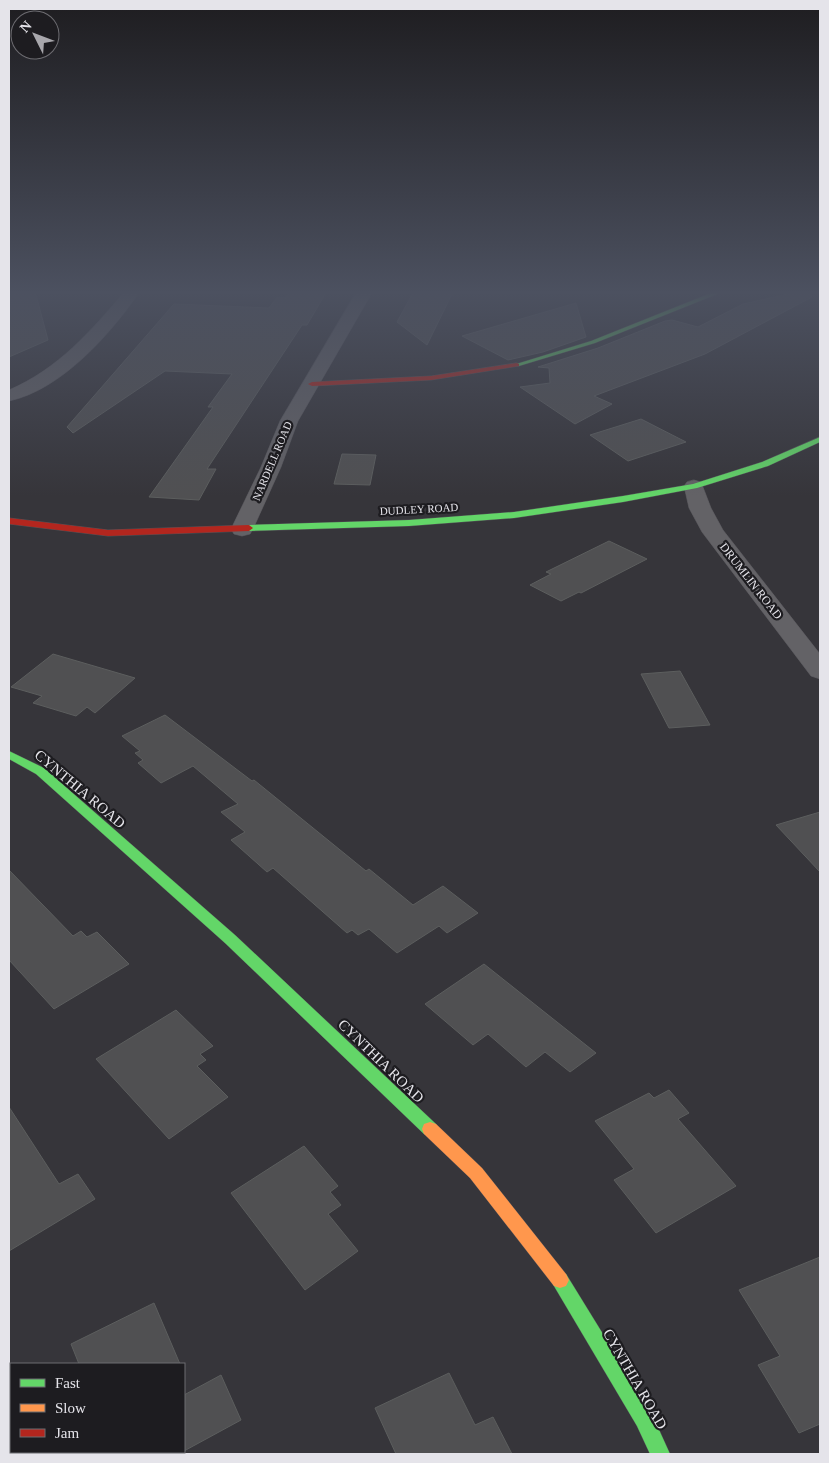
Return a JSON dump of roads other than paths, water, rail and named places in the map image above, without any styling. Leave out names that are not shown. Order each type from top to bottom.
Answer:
[{"type":"street","points":[[9,396],[32,387],[52,375],[69,359]]},
{"type":"street","name":"NARDELL ROAD","points":[[242,529],[271,468],[289,421],[326,359]]},
{"type":"street","points":[[312,384],[389,382],[462,375],[542,359]]},
{"type":"street","name":"DUDLEY ROAD","points":[[9,521],[108,533],[408,522],[514,515],[623,499],[694,486],[765,464],[820,439]]},
{"type":"street","name":"DRUMLIN ROAD","points":[[694,486],[700,508],[713,532],[820,671]]},
{"type":"street","name":"CYNTHIA ROAD","points":[[9,754],[40,771],[230,940],[476,1173],[558,1276],[644,1419],[660,1454]]}]
